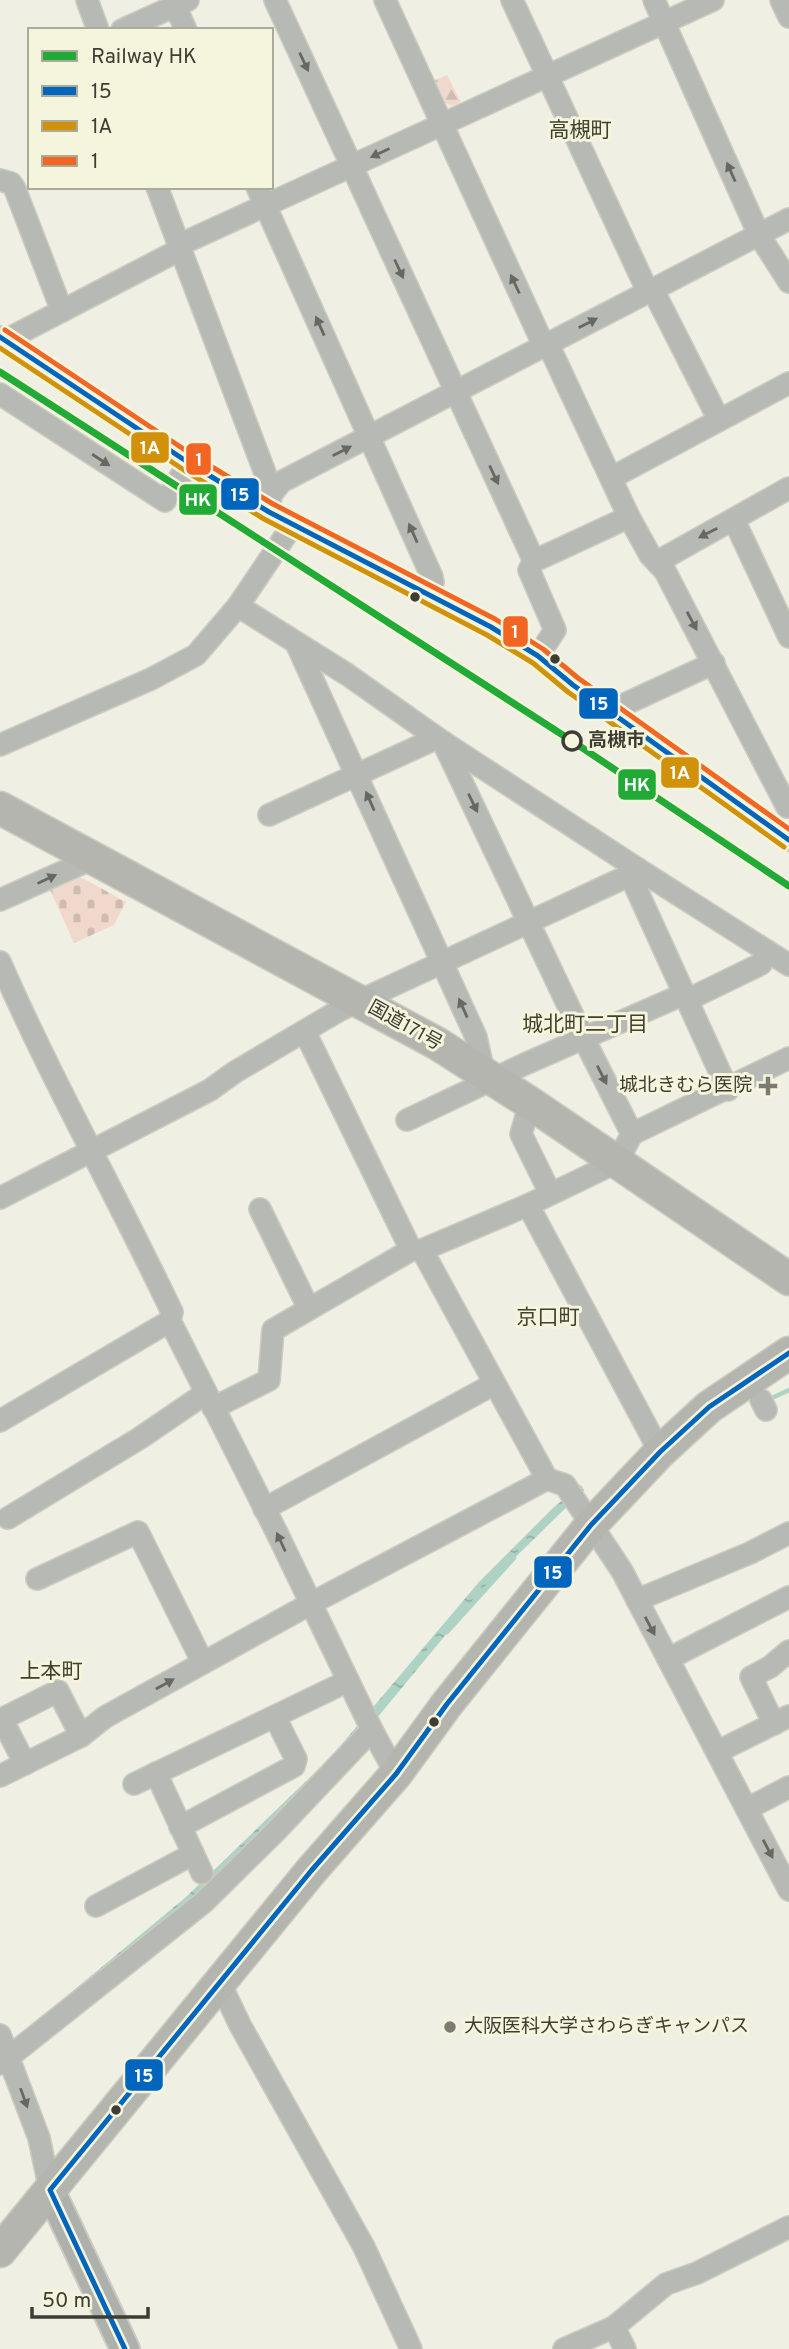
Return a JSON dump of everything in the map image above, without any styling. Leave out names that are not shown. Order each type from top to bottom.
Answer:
[{"type":"highway","name":"国道171号","points":[[0,808],[438,1044],[530,1103],[789,1279]]},
{"type":"highway","points":[[0,2251],[311,1871],[396,1774],[447,1704],[579,1505],[660,1452],[709,1407],[789,1353]]},
{"type":"main road","points":[[50,2190],[125,2349]]},
{"type":"street","points":[[87,0],[97,28]]},
{"type":"street","points":[[275,0],[534,561]]},
{"type":"street","points":[[385,0],[629,517],[650,555],[665,571],[788,806],[762,820]]},
{"type":"street","points":[[512,0],[650,291],[719,421]]},
{"type":"street","points":[[654,0],[759,235],[789,282]]},
{"type":"street","points":[[3,339],[62,311],[180,247],[261,196],[352,166],[713,0]]},
{"type":"street","points":[[781,0],[789,17]]},
{"type":"street","points":[[126,28],[182,3],[186,28]]},
{"type":"street","points":[[0,180],[10,183],[15,189],[62,311]]},
{"type":"street","points":[[158,189],[265,473],[269,512]]},
{"type":"street","points":[[261,196],[432,577],[428,596]]},
{"type":"street","points":[[269,512],[271,495],[281,482],[789,219]]},
{"type":"street","points":[[3,339],[189,463],[292,526],[491,626],[538,656],[789,840]]},
{"type":"street","points":[[611,478],[789,383]]},
{"type":"street","points":[[0,394],[164,501],[189,463]]},
{"type":"street","points":[[657,562],[789,488]]},
{"type":"street","points":[[538,656],[555,630],[529,570],[534,561],[629,517]]},
{"type":"street","points":[[734,520],[789,637]]},
{"type":"street","points":[[0,745],[151,679],[196,656],[238,606],[292,526]]},
{"type":"street","points":[[238,606],[391,704],[634,872],[789,965]]},
{"type":"street","points":[[296,642],[476,1037],[489,1076]]},
{"type":"street","points":[[610,711],[714,663]]},
{"type":"street","points":[[269,815],[440,740]]},
{"type":"street","points":[[440,740],[632,1134]]},
{"type":"street","points":[[0,900],[94,858]]},
{"type":"street","points":[[0,1198],[210,1090],[235,1072],[340,1010],[531,923],[634,872]]},
{"type":"street","points":[[634,872],[685,997],[728,1090]]},
{"type":"street","points":[[407,1120],[489,1076],[761,964],[767,951]]},
{"type":"street","points":[[0,962],[20,1008],[172,1312],[170,1321],[209,1401],[396,1774]]},
{"type":"street","points":[[304,1032],[416,1250],[547,1479],[565,1485],[622,1571],[788,1886]]},
{"type":"street","points":[[8,1518],[140,1438],[209,1401],[269,1380],[273,1330],[416,1250],[528,1205],[617,1162],[632,1134],[728,1090],[789,1058]]},
{"type":"street","points":[[530,1103],[522,1134],[550,1193]]},
{"type":"street","points":[[528,1205],[660,1452]]},
{"type":"street","points":[[260,1209],[309,1310]]},
{"type":"street","points":[[0,1421],[170,1321]]},
{"type":"street","points":[[264,1508],[494,1384]]},
{"type":"street","points":[[0,1776],[81,1736],[105,1717],[310,1604],[547,1479]]},
{"type":"street","points":[[37,1579],[138,1532],[203,1663]]},
{"type":"street","points":[[637,1600],[750,1553],[789,1533]]},
{"type":"street","points":[[668,1659],[789,1597]]},
{"type":"street","points":[[717,1752],[781,1720],[751,1677],[770,1667],[789,1651]]},
{"type":"street","points":[[134,1784],[348,1681]]},
{"type":"street","points":[[25,1765],[2,1719],[58,1691],[81,1736]]},
{"type":"street","points":[[180,1827],[294,1766],[296,1759],[275,1717]]},
{"type":"street","points":[[5,2061],[204,1902],[366,1736],[370,1725]]},
{"type":"street","points":[[96,1906],[198,1864],[156,1773]]},
{"type":"street","points":[[747,1809],[789,1787]]},
{"type":"street","points":[[220,1983],[240,2025],[364,2247],[411,2349]]},
{"type":"street","points":[[0,2035],[5,2061],[39,2138],[50,2190]]},
{"type":"street","points":[[564,2349],[614,2327],[666,2284],[696,2273],[789,2227]]},
{"type":"street","points":[[614,2327],[625,2349]]},
{"type":"green space","points":[[447,75],[461,102],[452,106],[445,103],[435,80]]},
{"type":"green space","points":[[73,873],[126,902],[114,925],[74,943],[48,885]]},
{"type":"water","points":[[581,1485],[584,1490],[486,1586],[367,1730],[237,1860],[61,2012],[9,2044],[186,1897],[330,1758],[479,1582],[554,1507]]},
{"type":"waterway","points":[[774,1397],[789,1390]]},
{"type":"waterway","points":[[447,1632],[514,1558]]},
{"type":"rail line","name":"HK","points":[[0,372],[572,741],[789,886]]},
{"type":"transit line","name":"1","points":[[5,330],[194,456],[273,504],[495,619],[543,649],[578,678],[789,829]]},
{"type":"transit line","name":"15","points":[[0,337],[189,463],[269,512],[491,627],[538,656],[573,685],[789,840]]},
{"type":"transit line","name":"1A","points":[[0,348],[184,470],[264,519],[487,635],[533,663],[568,692],[784,847]]},
{"type":"transit line","name":"15","points":[[125,2349],[50,2190],[311,1871],[396,1774],[447,1704],[591,1525],[660,1452],[709,1407],[789,1353]]},
{"type":"place","name":"高槻市","points":[[572,741]]},
{"type":"place","name":"城北きむら医院","points":[[768,1086]]},
{"type":"place","name":"大阪医科大学さわらぎキャンパス","points":[[450,2027]]},
{"type":"district","name":"高槻町","points":[[580,131]]},
{"type":"district","name":"城北町二丁目","points":[[585,1025]]},
{"type":"district","name":"京口町","points":[[548,1318]]},
{"type":"district","name":"上本町","points":[[51,1672]]}]
